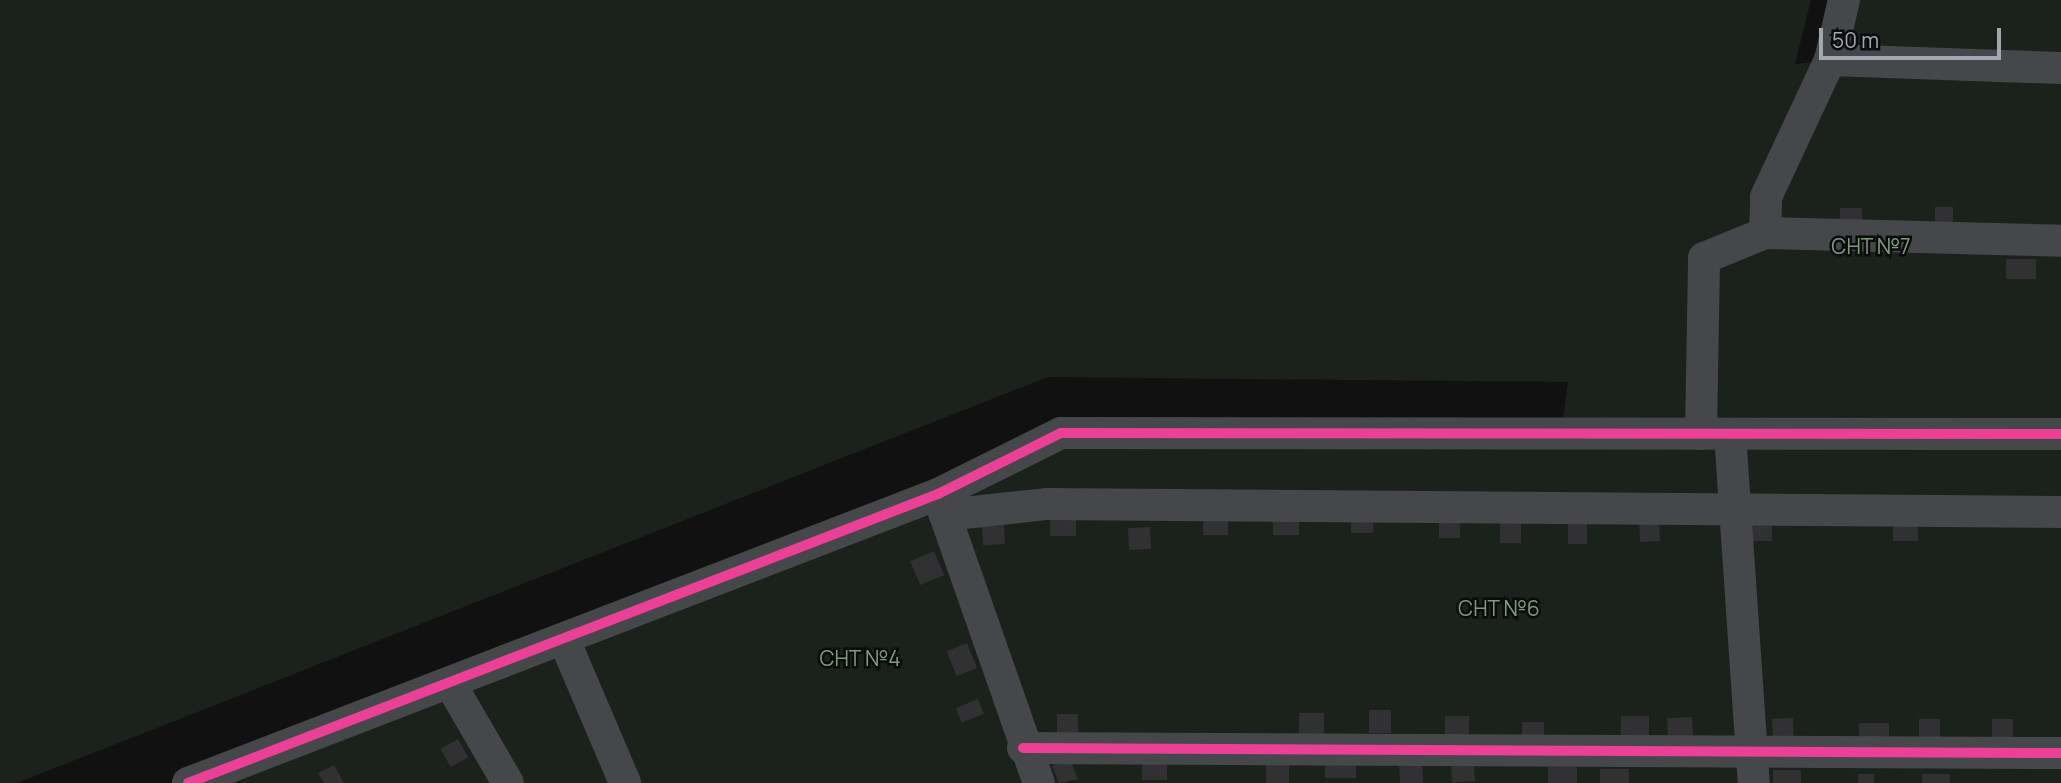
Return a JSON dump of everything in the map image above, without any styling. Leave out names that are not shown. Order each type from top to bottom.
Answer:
[{"type":"street","points":[[1765,233],[1766,197],[1830,60],[1844,0]]},
{"type":"street","points":[[1830,60],[2061,68]]},
{"type":"street","points":[[1752,769],[1735,509],[1715,434],[1704,258],[1765,233],[2061,241]]},
{"type":"street","points":[[188,783],[941,504],[1061,433],[2061,435]]},
{"type":"street","points":[[941,504],[2061,512]]},
{"type":"street","points":[[941,504],[1023,748],[1039,783]]},
{"type":"street","points":[[565,642],[625,783]]},
{"type":"street","points":[[451,685],[508,783]]},
{"type":"street","points":[[1023,748],[1752,769],[2061,753]]},
{"type":"green space","points":[[0,0],[1811,0],[1795,64],[1830,60],[1844,0],[2061,0],[2061,783],[188,783],[1061,433],[1561,433],[1568,382],[1048,377],[17,783],[0,783]]},
{"type":"building","points":[[1935,207],[1953,207],[1953,228],[1935,228]]},
{"type":"building","points":[[1840,208],[1862,208],[1862,227],[1840,227]]},
{"type":"building","points":[[2006,259],[2036,259],[2036,279],[2006,279]]},
{"type":"building","points":[[1351,514],[1373,514],[1373,533],[1351,533]]},
{"type":"building","points":[[1203,515],[1228,515],[1228,535],[1203,535]]},
{"type":"building","points":[[1273,515],[1299,515],[1299,535],[1273,535]]},
{"type":"building","points":[[1050,517],[1076,517],[1076,536],[1050,536]]},
{"type":"building","points":[[1500,519],[1521,519],[1521,543],[1500,543]]},
{"type":"building","points":[[1659,520],[1660,541],[1640,542],[1639,521]]},
{"type":"building","points":[[1439,521],[1460,521],[1460,538],[1439,538]]},
{"type":"building","points":[[1893,521],[1918,521],[1918,541],[1893,541]]},
{"type":"building","points":[[1568,523],[1587,523],[1587,544],[1568,544]]},
{"type":"building","points":[[1750,523],[1772,523],[1772,541],[1750,541]]},
{"type":"building","points":[[1004,525],[1005,544],[983,545],[982,526]]},
{"type":"building","points":[[1150,527],[1151,549],[1129,550],[1128,528]]},
{"type":"building","points":[[934,551],[944,575],[920,585],[910,561]]},
{"type":"building","points":[[967,643],[977,668],[957,676],[947,651]]},
{"type":"building","points":[[978,699],[984,714],[962,723],[956,708]]},
{"type":"building","points":[[1369,710],[1391,710],[1391,733],[1369,733]]},
{"type":"building","points":[[1299,713],[1324,713],[1324,734],[1299,734]]},
{"type":"building","points":[[1057,714],[1078,714],[1078,735],[1057,735]]},
{"type":"building","points":[[1445,716],[1469,716],[1469,739],[1445,739]]},
{"type":"building","points":[[1621,716],[1649,716],[1649,741],[1621,741]]},
{"type":"building","points":[[1692,717],[1693,738],[1668,739],[1667,718]]},
{"type":"building","points":[[1793,718],[1794,741],[1773,742],[1772,719]]},
{"type":"building","points":[[1919,719],[1940,719],[1940,739],[1919,739]]},
{"type":"building","points":[[1992,719],[2013,719],[2013,739],[1992,739]]},
{"type":"building","points":[[1522,722],[1544,722],[1544,741],[1522,741]]},
{"type":"building","points":[[1859,723],[1889,723],[1889,744],[1859,744]]},
{"type":"building","points":[[458,739],[468,757],[451,767],[441,749]]},
{"type":"building","points":[[1142,758],[1167,758],[1167,780],[1142,780]]},
{"type":"building","points":[[1070,759],[1078,779],[1059,783],[1052,766]]},
{"type":"building","points":[[1266,759],[1289,759],[1289,783],[1266,783]]},
{"type":"building","points":[[1325,761],[1356,761],[1356,778],[1325,778]]},
{"type":"building","points":[[1422,762],[1423,783],[1400,783],[1399,763]]},
{"type":"building","points":[[1474,764],[1475,781],[1452,782],[1451,765]]},
{"type":"building","points":[[334,765],[344,783],[324,783],[318,773]]},
{"type":"building","points":[[1548,767],[1577,767],[1577,783],[1548,783]]},
{"type":"building","points":[[1600,769],[1629,769],[1629,783],[1600,783]]},
{"type":"building","points":[[1773,770],[1801,770],[1801,783],[1773,783]]},
{"type":"building","points":[[1858,774],[1874,774],[1874,783],[1858,783]]},
{"type":"building","points":[[1922,774],[1950,774],[1950,783],[1922,783]]},
{"type":"cycle path","points":[[188,783],[938,494],[1061,433],[2061,434]]},
{"type":"cycle path","points":[[1023,748],[2061,753]]},
{"type":"park label","name":"СНТ №7","points":[[1871,246]]},
{"type":"park label","name":"СНТ №6","points":[[1499,608]]},
{"type":"park label","name":"СНТ №4","points":[[860,658]]}]
